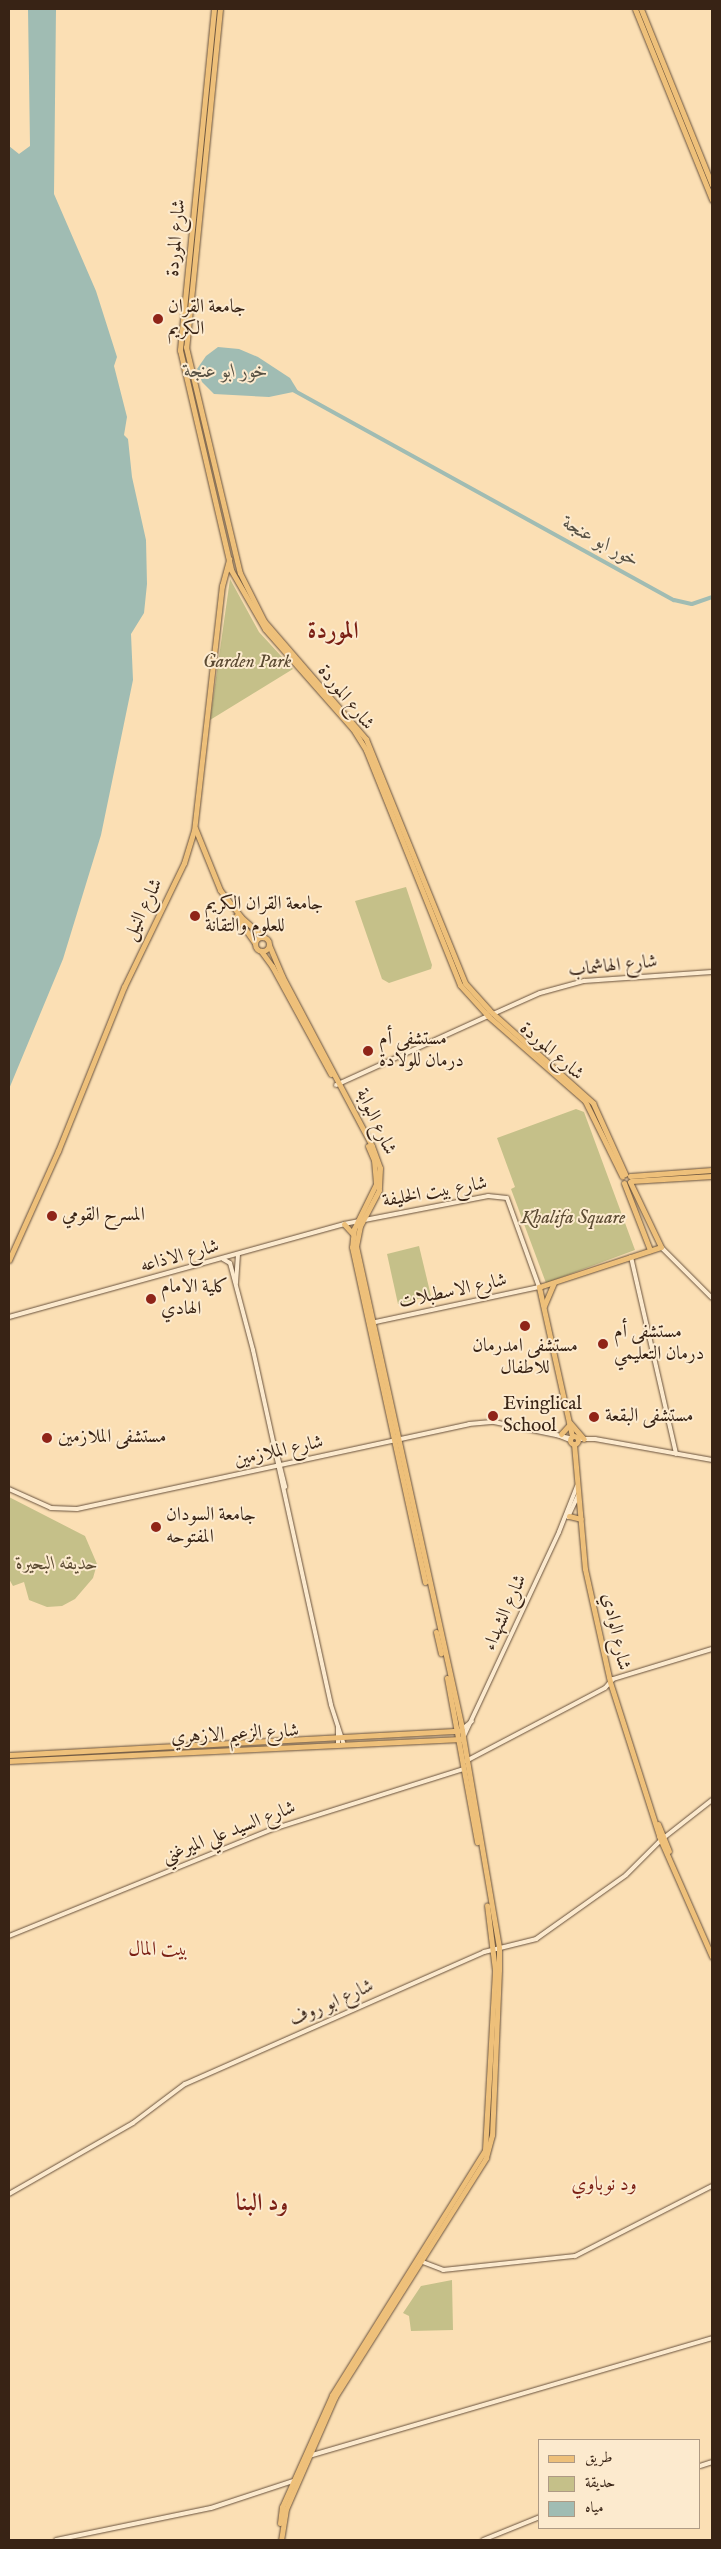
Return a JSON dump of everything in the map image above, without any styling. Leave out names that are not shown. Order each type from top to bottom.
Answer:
[{"type":"main road","name":"شارع الموردة","points":[[214,9],[182,328],[188,389],[228,560],[235,580],[260,623],[358,736],[383,789],[452,969],[460,985],[491,1015],[593,1103],[627,1179]]},
{"type":"main road","name":"شارع الموردة","points":[[220,9],[185,364],[195,387],[234,556],[264,621],[366,738],[457,969],[470,990],[491,1015]]},
{"type":"main road","points":[[636,9],[712,185]]},
{"type":"main road","points":[[641,9],[712,200]]},
{"type":"main road","points":[[228,560],[234,556]]},
{"type":"main road","name":"شارع النيل","points":[[9,1260],[58,1151],[124,986],[184,863],[194,829],[222,586],[228,560]]},
{"type":"main road","points":[[194,829],[220,890],[241,917],[263,937],[255,942],[217,891],[194,829]]},
{"type":"main road","name":"شارع البوابة","points":[[263,937],[269,945],[370,1148],[377,1173],[372,1196],[352,1234],[353,1254],[396,1440],[460,1741]]},
{"type":"main road","name":"شارع البوابة","points":[[255,942],[272,966],[338,1084]]},
{"type":"main road","points":[[261,951],[269,945]]},
{"type":"main road","points":[[658,1177],[712,1170]]},
{"type":"main road","points":[[627,1179],[712,1176]]},
{"type":"main road","points":[[539,1287],[661,1247],[627,1179]]},
{"type":"main road","points":[[627,1179],[650,1250]]},
{"type":"main road","name":"شارع البوابة","points":[[360,1221],[356,1246],[370,1323]]},
{"type":"main road","points":[[344,1224],[352,1234]]},
{"type":"main road","points":[[544,1308],[554,1283]]},
{"type":"main road","name":"شارع الوادي","points":[[539,1287],[568,1423],[575,1439],[585,1569],[610,1682],[655,1820],[712,1957]]},
{"type":"main road","points":[[559,1435],[568,1423],[575,1439]]},
{"type":"main road","points":[[567,1518],[581,1519]]},
{"type":"main road","name":"شارع الزعيم الازهري","points":[[9,1755],[340,1737],[458,1728]]},
{"type":"main road","points":[[279,2540],[282,2507],[298,2480],[332,2395],[420,2260],[485,2150],[490,2094],[496,1949],[466,1761],[460,1741]]},
{"type":"main road","points":[[460,1741],[463,1769],[491,1915]]},
{"type":"main road","name":"شارع الزعيم الازهري","points":[[9,1761],[243,1751],[341,1744],[460,1741]]},
{"type":"main road","points":[[88,1750],[88,1757]]},
{"type":"street","name":"شارع الهاشماب","points":[[338,1084],[540,993],[584,981],[712,972]]},
{"type":"street","name":"شارع بيت الخليفة","points":[[360,1221],[488,1196],[504,1197],[516,1216],[539,1287]]},
{"type":"street","name":"شارع الاذاعه","points":[[9,1317],[360,1221]]},
{"type":"street","points":[[661,1247],[712,1298]]},
{"type":"street","points":[[236,1285],[235,1264],[238,1255]]},
{"type":"street","points":[[631,1257],[676,1454]]},
{"type":"street","points":[[223,1259],[230,1263],[276,1449],[341,1744]]},
{"type":"street","name":"شارع الاسطبلات","points":[[370,1323],[539,1287]]},
{"type":"street","name":"شارع الملازمين","points":[[9,1489],[46,1506],[77,1509],[396,1440],[490,1422],[575,1439],[712,1460]]},
{"type":"street","points":[[283,1474],[289,1464]]},
{"type":"street","points":[[280,1466],[285,1492]]},
{"type":"street","name":"شارع الشهداء","points":[[567,1518],[579,1482]]},
{"type":"street","name":"شارع الشهداء","points":[[460,1741],[473,1719],[579,1492]]},
{"type":"street","points":[[466,1761],[605,1688],[610,1682],[712,1649]]},
{"type":"street","name":"شارع الشهداء","points":[[458,1728],[473,1719]]},
{"type":"street","name":"شارع السيد علي الميرغني","points":[[9,1936],[273,1829],[463,1769]]},
{"type":"street","name":"شارع ابو روف","points":[[9,2194],[134,2123],[178,2088],[496,1949],[536,1939],[626,1875],[663,1839],[712,1800]]},
{"type":"street","points":[[420,2260],[443,2270],[576,2256],[712,2186]]},
{"type":"street","points":[[308,2456],[712,2338]]},
{"type":"street","points":[[56,2540],[212,2508],[298,2480]]},
{"type":"street","points":[[483,2540],[538,2518]]},
{"type":"green space","name":"Garden Park","points":[[230,579],[259,632],[293,669],[210,720]]},
{"type":"green space","points":[[406,887],[432,965],[431,969],[389,983],[382,979],[355,901]]},
{"type":"green space","name":"Khalifa Square","points":[[576,1109],[584,1112],[635,1250],[546,1283],[511,1189],[515,1187],[497,1138]]},
{"type":"green space","points":[[419,1246],[431,1296],[398,1304],[387,1254]]},
{"type":"green space","name":"حديقه البحيرة","points":[[9,1497],[85,1536],[97,1564],[93,1578],[75,1599],[62,1606],[47,1607],[29,1600],[24,1582],[13,1586],[9,1579]]},
{"type":"green space","points":[[452,2280],[453,2330],[411,2331],[409,2316],[403,2313],[421,2286]]},
{"type":"water","points":[[28,9],[56,9],[54,194],[96,291],[117,357],[114,366],[127,417],[124,435],[128,439],[132,477],[146,540],[147,584],[144,613],[131,634],[133,680],[101,835],[63,959],[9,1089],[9,146],[19,154],[30,146]]},
{"type":"water","name":"خور ابو عنجة","points":[[218,347],[239,349],[258,357],[290,378],[298,391],[269,397],[214,394],[202,382],[197,369],[206,356]]},
{"type":"waterway","name":"خور ابو عنجة","points":[[293,390],[674,600],[692,604],[712,597]]},
{"type":"place","name":"جامعة القران الكريم","points":[[158,319]]},
{"type":"place","name":"جامعة القران الكريم للعلوم والتقانة","points":[[195,916]]},
{"type":"place","name":"مستشفى أم درمان للولادة","points":[[368,1051]]},
{"type":"place","name":"المسرح القومي","points":[[52,1216]]},
{"type":"place","name":"كلية الامام الهادي","points":[[151,1299]]},
{"type":"place","name":"مستشفى امدرمان للاطفال","points":[[525,1326]]},
{"type":"place","name":"مستشفى أم درمان التعليمي","points":[[603,1344]]},
{"type":"place","name":"Evinglical School","points":[[493,1416]]},
{"type":"place","name":"مستشفى البقعة","points":[[594,1417]]},
{"type":"place","name":"مستشفى الملازمين","points":[[47,1438]]},
{"type":"place","name":"جامعة السودان المفتوحه","points":[[156,1527]]},
{"type":"district","name":"الموردة","points":[[333,632]]},
{"type":"district","name":"بيت المال","points":[[158,1949]]},
{"type":"district","name":"ود نوباوي","points":[[604,2184]]},
{"type":"district","name":"ود البنا","points":[[262,2204]]}]
